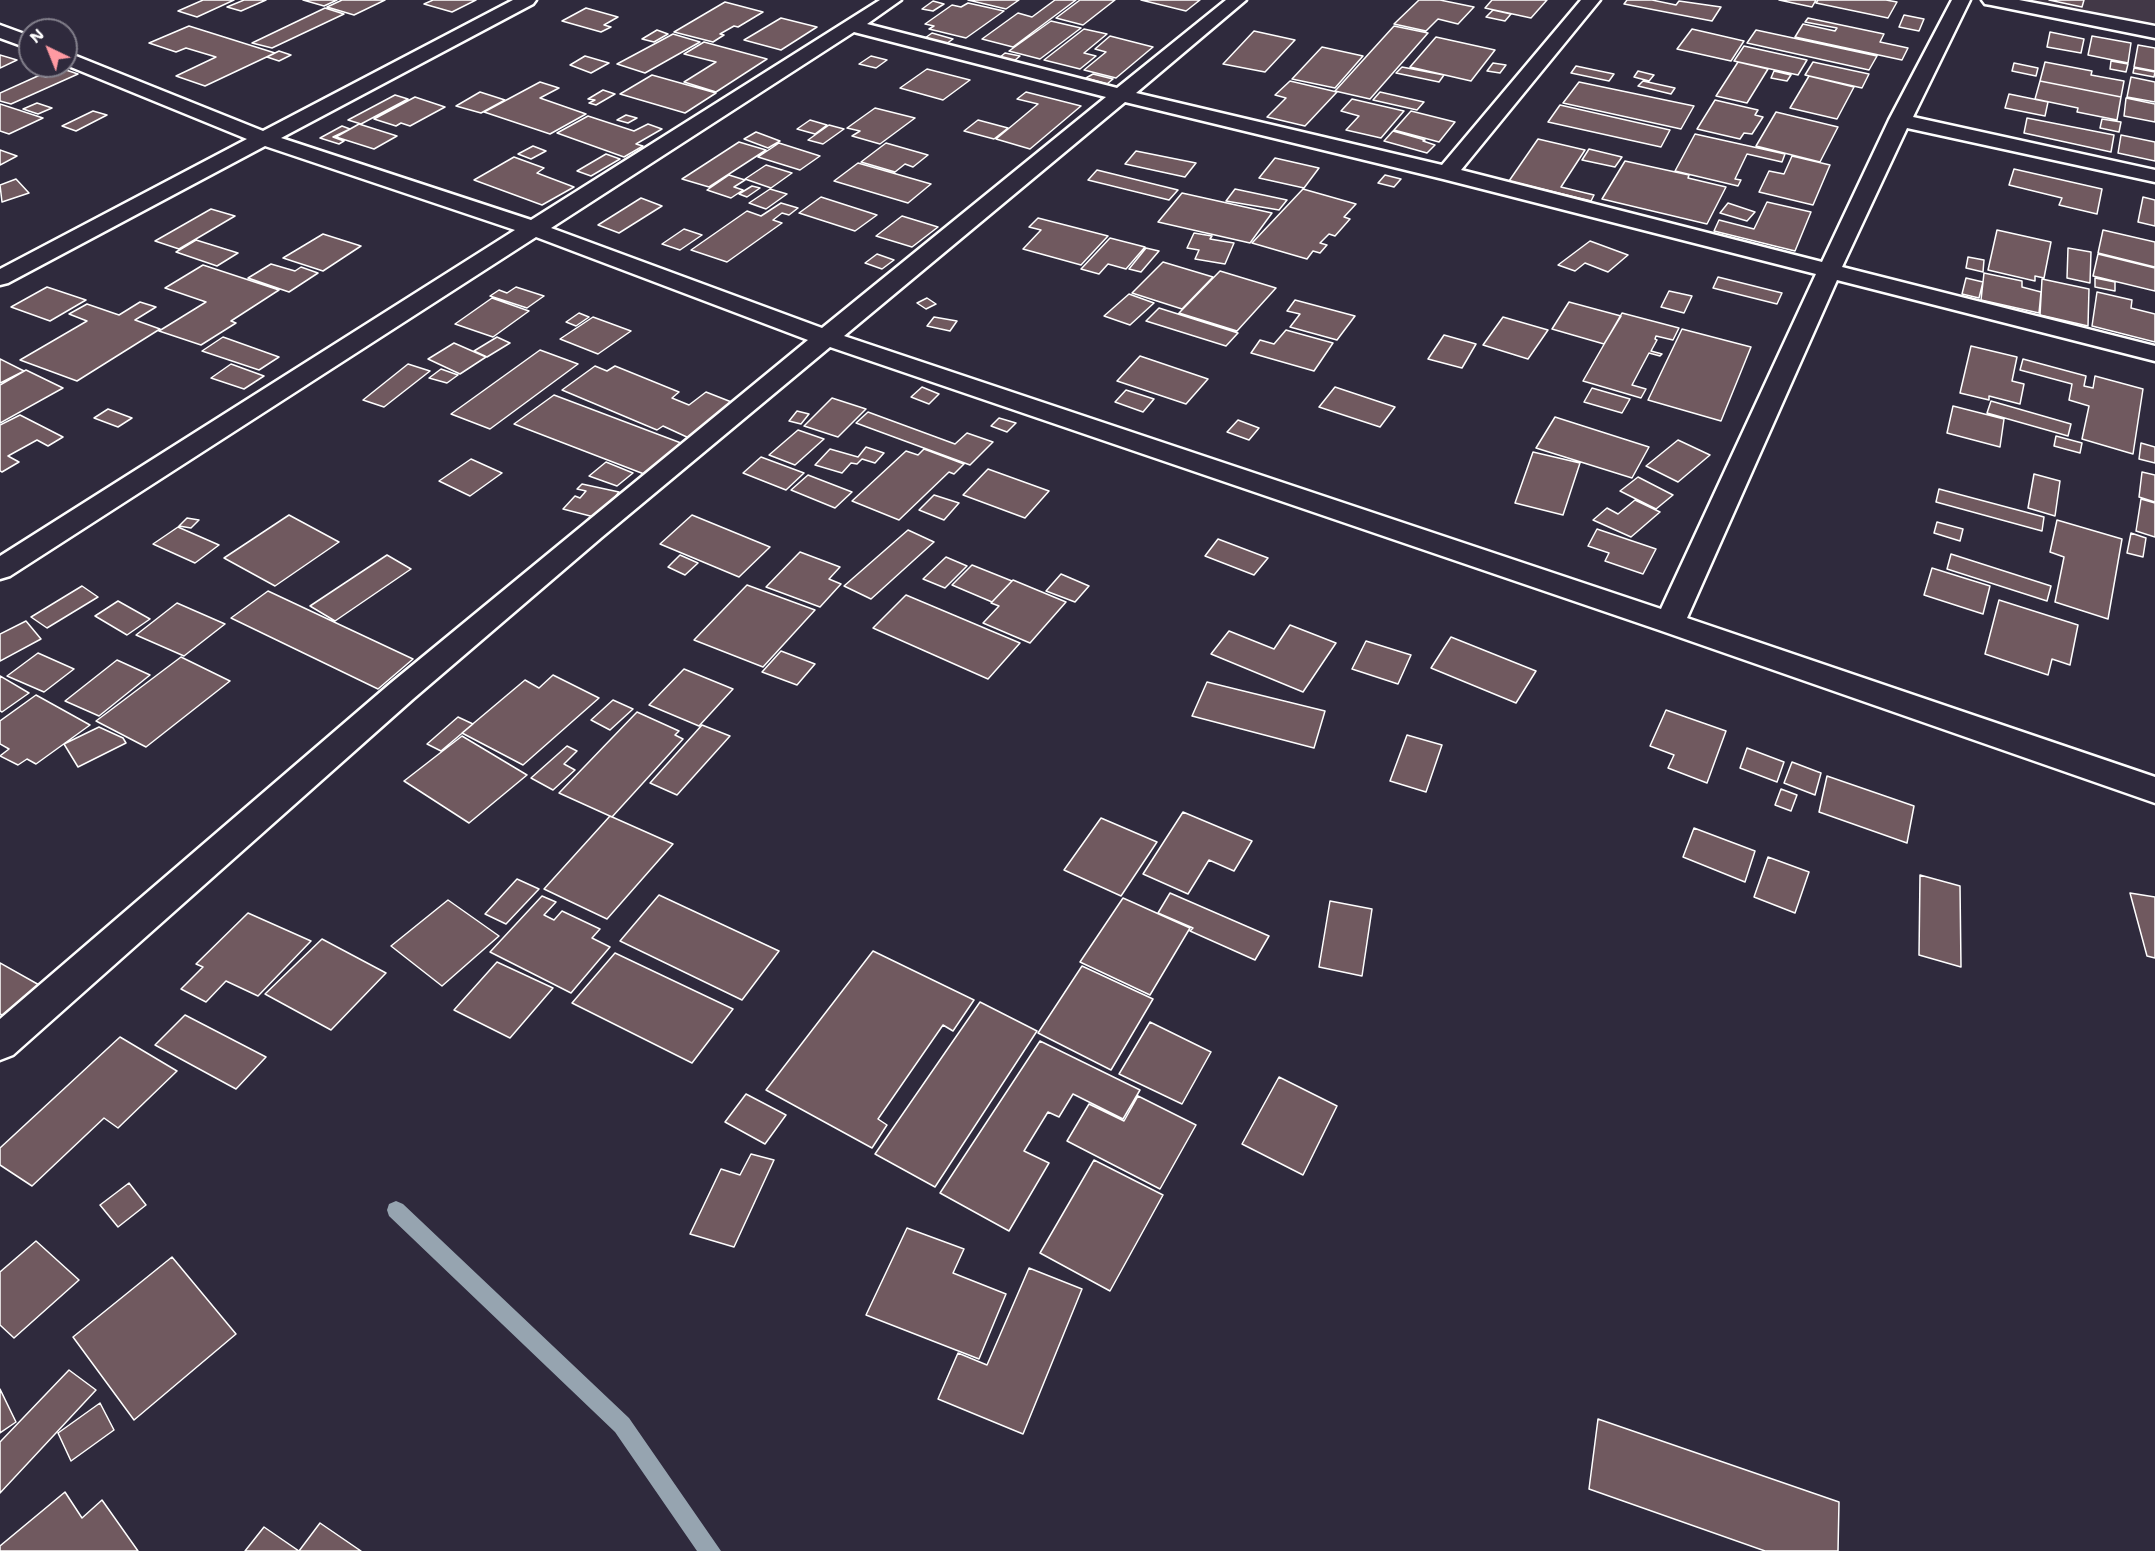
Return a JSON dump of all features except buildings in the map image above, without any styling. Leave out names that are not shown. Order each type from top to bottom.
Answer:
[{"type":"street","points":[[0,278],[527,0]]},
{"type":"street","points":[[0,569],[892,0]]},
{"type":"street","points":[[0,1043],[402,691],[592,530],[1237,0]]},
{"type":"street","points":[[1447,173],[1591,0]]},
{"type":"street","points":[[1670,623],[1828,270],[1899,120],[1961,0]]},
{"type":"street","points":[[1990,0],[2155,32]]},
{"type":"street","points":[[852,26],[1120,95],[1447,173],[2155,354]]},
{"type":"street","points":[[0,31],[18,38]]},
{"type":"street","points":[[78,63],[264,139],[534,229],[826,338],[1670,623],[2155,790]]},
{"type":"street","points":[[1899,120],[2155,176]]},
{"type":"shaded area","points":[[2025,0],[2155,0],[2155,29],[2024,3]]},
{"type":"waterway","points":[[396,1210],[622,1425],[710,1551]]}]
